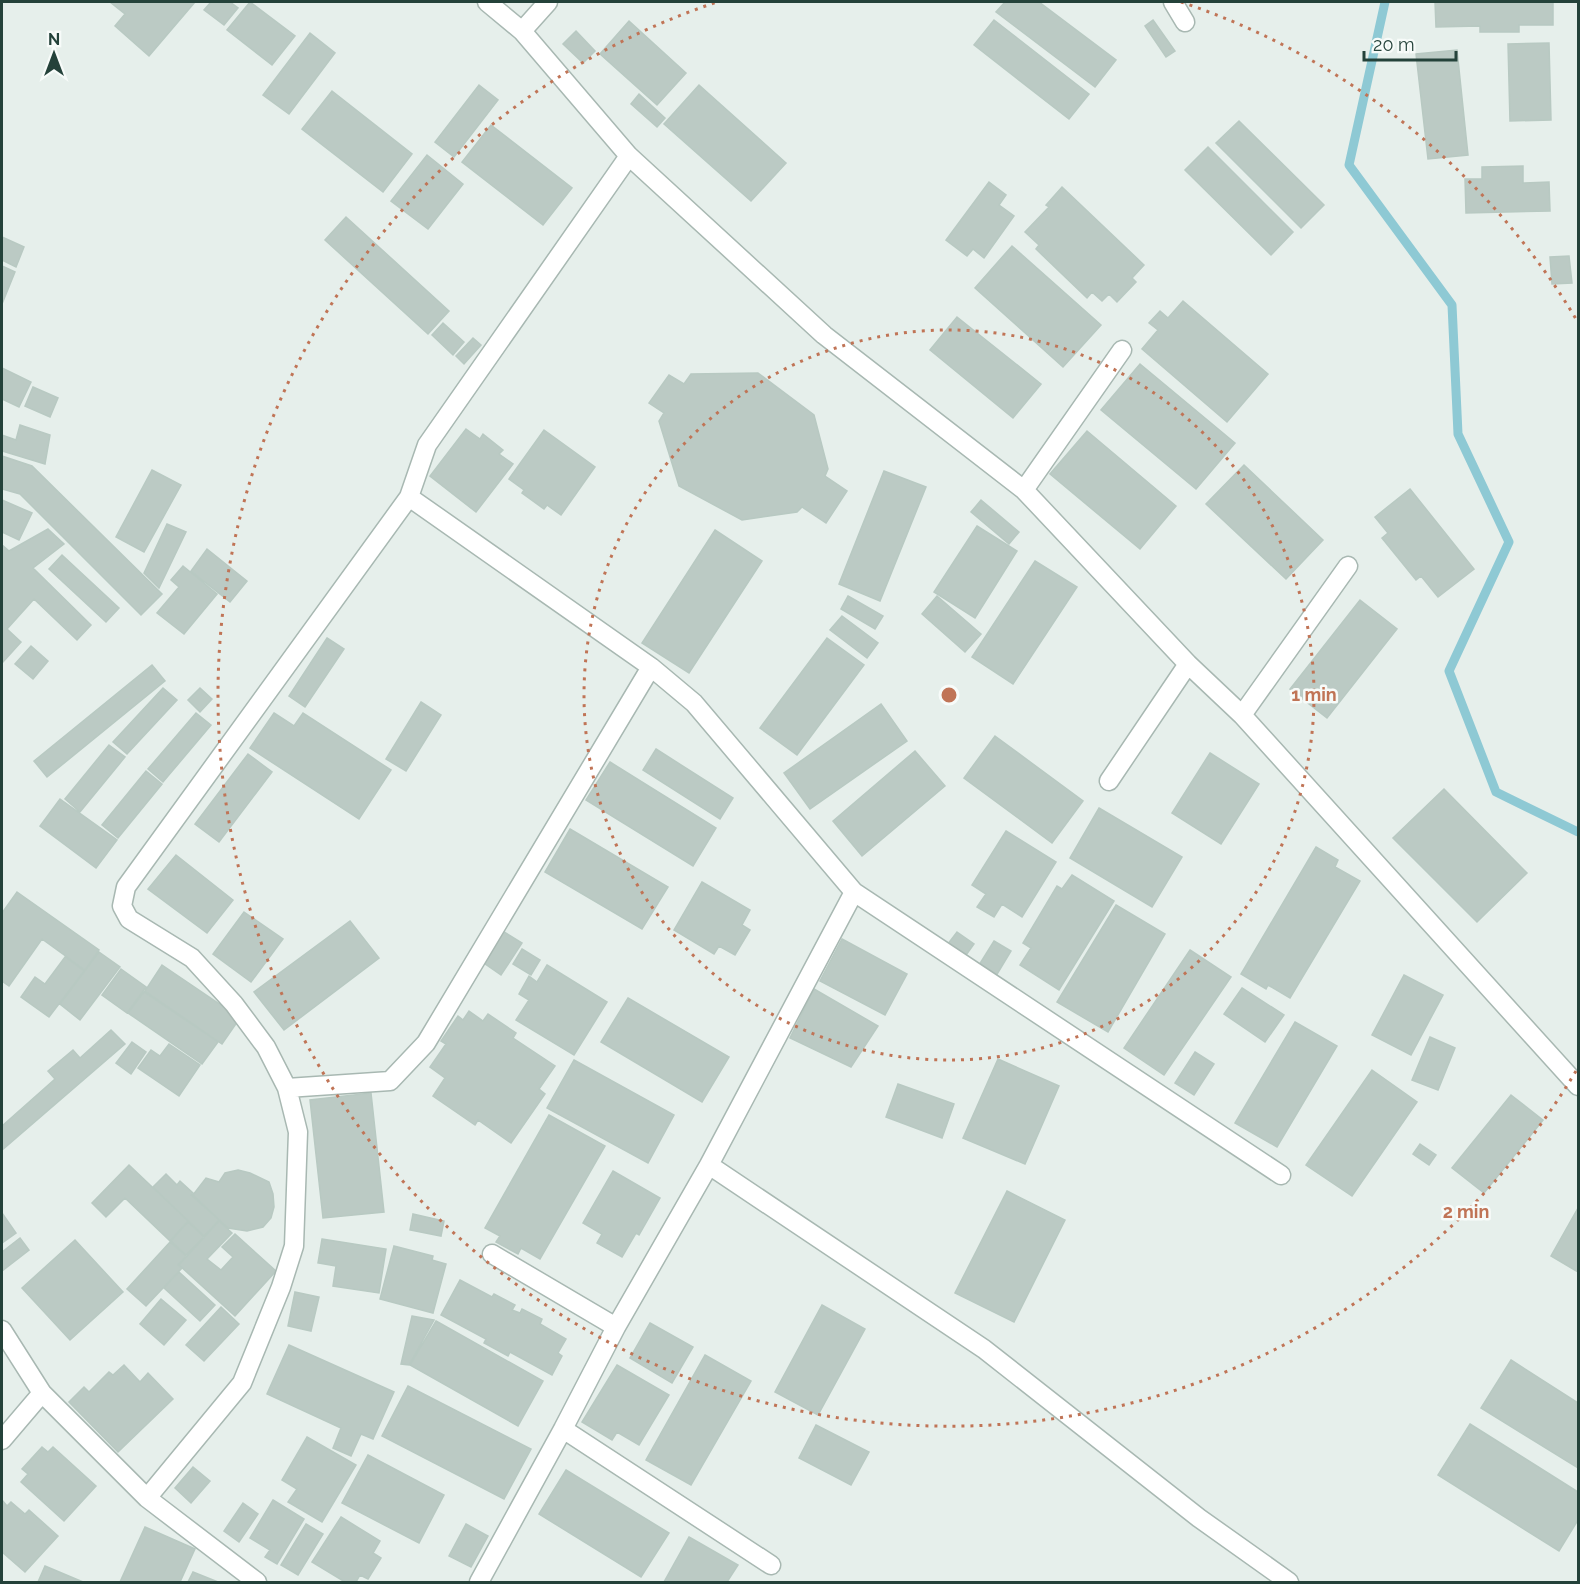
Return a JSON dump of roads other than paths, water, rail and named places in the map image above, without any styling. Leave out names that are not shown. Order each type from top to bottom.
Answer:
[{"type":"street","points":[[487,2],[522,31],[629,156],[824,335],[1024,490],[1188,664],[1242,715],[1578,1086]]},
{"type":"street","points":[[522,31],[548,2]]},
{"type":"street","points":[[1173,2],[1185,22]]},
{"type":"street","points":[[147,1498],[242,1383],[281,1287],[294,1246],[298,1132],[287,1088],[266,1047],[234,1004],[192,958],[129,919],[122,906],[126,887],[409,497],[427,445],[629,156]]},
{"type":"street","points":[[1024,490],[1122,350]]},
{"type":"street","points":[[409,497],[651,667],[694,703],[854,892],[1281,1174]]},
{"type":"street","points":[[1242,715],[1348,566]]},
{"type":"street","points":[[1109,781],[1188,664]]},
{"type":"street","points":[[287,1088],[390,1081],[426,1043],[651,667]]},
{"type":"street","points":[[479,1582],[616,1327],[709,1166],[854,892]]},
{"type":"street","points":[[709,1166],[984,1349],[1199,1518],[1289,1582]]},
{"type":"street","points":[[492,1254],[616,1327]]},
{"type":"street","points":[[2,1330],[42,1393],[147,1498],[257,1582]]},
{"type":"street","points":[[2,1440],[42,1393]]},
{"type":"street","points":[[563,1429],[771,1565]]},
{"type":"waterway","points":[[1385,2],[1349,165],[1452,305],[1458,434],[1509,542],[1449,671],[1496,792],[1578,832]]}]
